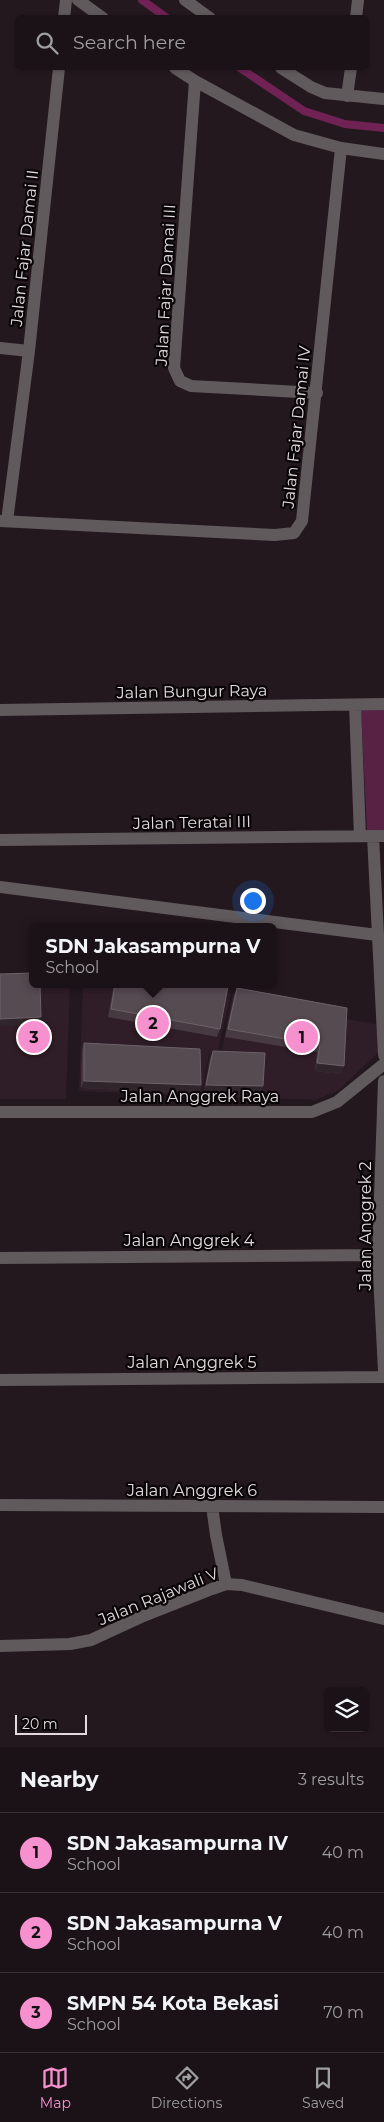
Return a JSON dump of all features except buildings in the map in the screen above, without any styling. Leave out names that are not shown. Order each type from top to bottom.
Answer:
[{"type":"street","points":[[64,15],[66,0]]},
{"type":"street","points":[[78,0],[99,15]]},
{"type":"street","points":[[184,0],[206,15]]},
{"type":"street","points":[[356,15],[358,0]]},
{"type":"street","name":"Jalan Fajar Damai II","points":[[4,521],[29,351],[59,70]]},
{"type":"street","points":[[178,70],[282,129],[340,148],[384,154]]},
{"type":"street","points":[[284,70],[311,87],[325,93],[384,99]]},
{"type":"street","points":[[347,96],[351,70]]},
{"type":"street","name":"Jalan Fajar Damai III","points":[[195,81],[174,368],[180,381],[191,386],[317,393]]},
{"type":"street","name":"Jalan Fajar Damai IV","points":[[4,521],[275,535],[294,533],[302,521],[317,393],[340,148]]},
{"type":"street","points":[[0,348],[29,351]]},
{"type":"street","name":"Jalan Bungur Raya","points":[[0,710],[384,704]]},
{"type":"street","points":[[356,705],[360,836]]},
{"type":"street","points":[[379,836],[377,935],[384,1055]]},
{"type":"street","name":"Jalan Teratai III","points":[[0,840],[379,836]]},
{"type":"street","points":[[0,887],[377,935]]},
{"type":"street","name":"Jalan Anggrek Raya","points":[[0,1112],[312,1112],[337,1102],[384,1064]]},
{"type":"street","name":"Jalan Anggrek 2","points":[[384,1080],[378,1255],[384,1371]]},
{"type":"street","name":"Jalan Anggrek 4","points":[[0,1258],[378,1255]]},
{"type":"street","name":"Jalan Anggrek 5","points":[[0,1380],[384,1377]]},
{"type":"street","name":"Jalan Anggrek 6","points":[[0,1505],[384,1507]]},
{"type":"street","points":[[212,1506],[226,1584]]},
{"type":"street","name":"Jalan Rajawali V","points":[[0,1646],[70,1644],[91,1640],[141,1617],[226,1584],[242,1585],[384,1619]]},
{"type":"shaded area","points":[[361,710],[384,710],[384,830],[367,831]]},
{"type":"shaded area","points":[[0,975],[29,983],[29,988],[70,988],[66,1099],[0,1099]]},
{"type":"shaded area","points":[[83,988],[205,988],[231,993],[217,1054],[209,1053],[201,1096],[79,1091]]},
{"type":"shaded area","points":[[233,993],[346,1014],[347,1019],[379,1025],[382,1049],[339,1090],[316,1100],[202,1096],[210,1054],[221,1055]]},
{"type":"waterway","points":[[142,0],[163,15]]},
{"type":"waterway","points":[[243,70],[304,111],[345,124],[384,128]]},
{"type":"place","name":"SDN Jakasampurna V","points":[[153,1023]]},
{"type":"place","name":"SMPN 54 Kota Bekasi","points":[[34,1037]]},
{"type":"place","name":"SDN Jakasampurna IV","points":[[302,1037]]}]
